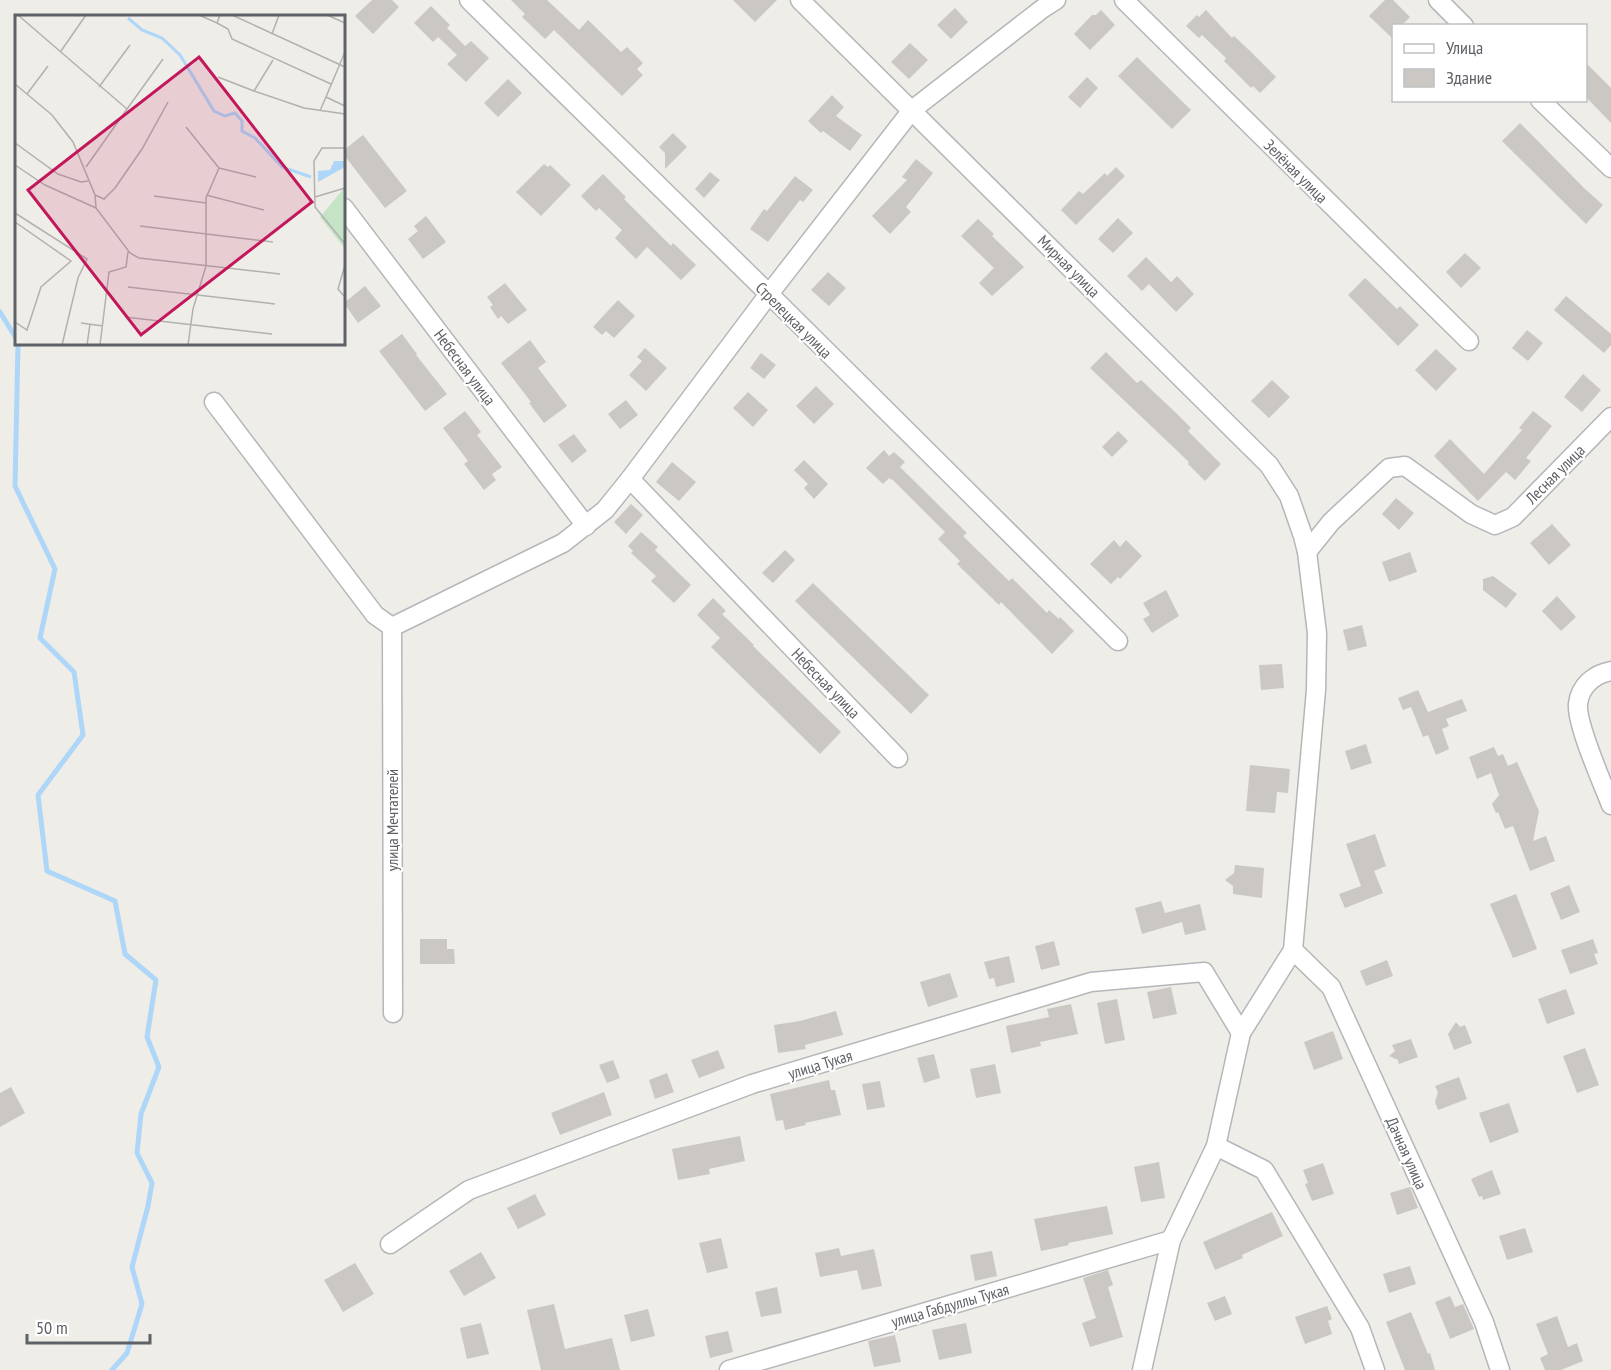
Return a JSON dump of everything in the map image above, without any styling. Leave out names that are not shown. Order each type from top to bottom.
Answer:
[{"type":"street","name":"Стрелецкая улица","points":[[469,0],[1118,641]]},
{"type":"street","name":"Мирная улица","points":[[800,0],[1269,465],[1289,496],[1307,552],[1317,633],[1316,690],[1293,950]]},
{"type":"street","points":[[214,402],[375,615],[392,627],[563,543],[604,510],[912,110],[1056,0]]},
{"type":"street","name":"Зелёная улица","points":[[1124,0],[1469,341]]},
{"type":"street","points":[[1438,0],[1462,24]]},
{"type":"street","points":[[1542,102],[1611,168]]},
{"type":"street","name":"Небесная улица","points":[[345,209],[586,526]]},
{"type":"street","name":"Лесная улица","points":[[1307,552],[1331,522],[1389,468],[1405,466],[1471,514],[1495,525],[1513,517],[1611,417]]},
{"type":"street","name":"Небесная улица","points":[[630,479],[898,758]]},
{"type":"street","name":"улица Мечтателей","points":[[392,627],[393,1013]]},
{"type":"street","points":[[1611,671],[1601,673],[1588,682],[1581,692],[1577,706],[1583,732],[1611,805]]},
{"type":"street","points":[[1142,1370],[1171,1240],[1216,1146],[1241,1033],[1293,950]]},
{"type":"street","name":"Дачная улица","points":[[1293,950],[1331,987],[1484,1322],[1500,1370]]},
{"type":"street","name":"улица Тукая","points":[[390,1244],[469,1190],[752,1084],[1091,982],[1204,972],[1241,1033]]},
{"type":"street","points":[[1216,1146],[1264,1170],[1360,1328],[1374,1370]]},
{"type":"street","name":"улица Габдуллы Тукая","points":[[729,1370],[1171,1240]]},
{"type":"building","points":[[372,0],[392,0],[399,7],[373,34],[355,16]]},
{"type":"building","points":[[511,0],[547,0],[579,30],[588,20],[621,52],[627,47],[643,63],[637,69],[643,75],[622,96],[554,30],[545,39],[522,17],[525,14]]},
{"type":"building","points":[[733,0],[777,0],[755,22]]},
{"type":"building","points":[[1385,0],[1393,0],[1410,17],[1403,24],[1392,24],[1392,38],[1369,16]]},
{"type":"building","points":[[431,6],[450,25],[447,28],[465,46],[471,41],[489,58],[466,82],[447,64],[457,55],[438,37],[433,42],[414,23]]},
{"type":"building","points":[[955,8],[968,22],[951,39],[937,25]]},
{"type":"building","points":[[1101,10],[1115,25],[1090,50],[1074,34],[1092,15],[1096,15]]},
{"type":"building","points":[[1206,10],[1232,38],[1234,36],[1276,77],[1260,93],[1253,86],[1251,88],[1224,61],[1226,58],[1202,35],[1199,38],[1186,26]]},
{"type":"building","points":[[910,43],[928,60],[909,79],[891,62]]},
{"type":"building","points":[[1137,57],[1191,110],[1172,129],[1118,76]]},
{"type":"building","points":[[1587,64],[1611,88],[1611,123],[1587,98]]},
{"type":"building","points":[[1087,77],[1098,88],[1080,108],[1068,97]]},
{"type":"building","points":[[508,79],[522,93],[498,117],[484,103]]},
{"type":"building","points":[[832,95],[844,107],[836,116],[862,135],[850,151],[823,131],[821,133],[808,121]]},
{"type":"building","points":[[1520,123],[1603,205],[1586,224],[1502,141]]},
{"type":"building","points":[[673,133],[687,147],[665,169],[665,153],[659,147]]},
{"type":"building","points":[[363,135],[407,191],[385,208],[345,156],[345,149]]},
{"type":"building","points":[[916,159],[933,173],[906,207],[911,212],[890,234],[872,216],[907,180],[902,177]]},
{"type":"building","points":[[544,164],[548,167],[550,165],[571,185],[541,216],[516,192]]},
{"type":"building","points":[[1116,167],[1125,176],[1076,225],[1061,210],[1079,191],[1083,194],[1105,173],[1107,176]]},
{"type":"building","points":[[710,172],[720,180],[704,198],[695,189]]},
{"type":"building","points":[[603,174],[626,197],[624,199],[671,246],[673,243],[696,265],[681,280],[647,247],[636,259],[615,238],[622,230],[599,208],[596,211],[581,196]]},
{"type":"building","points":[[795,176],[813,190],[803,202],[800,200],[768,242],[750,229],[764,209],[767,211]]},
{"type":"building","points":[[426,216],[446,242],[423,259],[408,239],[418,231],[414,226]]},
{"type":"building","points":[[1118,218],[1133,233],[1113,253],[1098,239]]},
{"type":"building","points":[[978,219],[1024,267],[992,296],[979,283],[994,268],[961,236]]},
{"type":"building","points":[[1465,253],[1481,268],[1461,288],[1446,272]]},
{"type":"building","points":[[1146,257],[1171,282],[1177,276],[1194,294],[1176,312],[1149,284],[1142,291],[1127,276]]},
{"type":"building","points":[[828,272],[846,288],[829,306],[811,290]]},
{"type":"building","points":[[1365,278],[1397,309],[1400,306],[1419,325],[1398,346],[1348,295]]},
{"type":"building","points":[[505,283],[527,310],[508,324],[501,316],[498,319],[487,297]]},
{"type":"building","points":[[365,286],[381,306],[358,323],[345,302]]},
{"type":"building","points":[[1566,296],[1611,334],[1611,345],[1604,353],[1554,310]]},
{"type":"building","points":[[618,300],[635,316],[614,338],[606,331],[602,335],[593,327]]},
{"type":"building","points":[[1527,330],[1543,343],[1528,361],[1512,348]]},
{"type":"building","points":[[402,334],[447,394],[425,411],[379,351]]},
{"type":"building","points":[[530,340],[546,362],[538,368],[567,406],[544,423],[501,363]]},
{"type":"building","points":[[645,348],[667,368],[646,391],[629,375],[642,361],[637,357]]},
{"type":"building","points":[[1436,349],[1457,369],[1436,391],[1415,370]]},
{"type":"building","points":[[1106,352],[1137,383],[1141,380],[1174,411],[1191,428],[1188,431],[1221,464],[1205,481],[1188,464],[1189,462],[1090,368]]},
{"type":"building","points":[[761,353],[776,365],[764,379],[750,368]]},
{"type":"building","points":[[1583,374],[1601,390],[1582,412],[1564,397]]},
{"type":"building","points":[[1272,380],[1290,397],[1269,418],[1251,401]]},
{"type":"building","points":[[816,386],[834,404],[814,424],[796,406]]},
{"type":"building","points":[[748,392],[768,410],[753,427],[733,408]]},
{"type":"building","points":[[626,400],[638,415],[620,429],[608,414]]},
{"type":"building","points":[[465,411],[481,432],[477,435],[502,467],[492,474],[496,480],[484,490],[464,464],[468,461],[443,428]]},
{"type":"building","points":[[1533,411],[1552,426],[1526,458],[1531,461],[1515,480],[1506,472],[1478,501],[1434,456],[1450,439],[1484,474],[1522,430],[1519,428]]},
{"type":"building","points":[[1118,431],[1128,441],[1112,457],[1102,447]]},
{"type":"building","points":[[574,434],[587,451],[572,463],[558,445]]},
{"type":"building","points":[[884,450],[889,456],[894,452],[905,462],[900,467],[967,533],[963,536],[1009,581],[1012,578],[1047,613],[1049,610],[1059,619],[1060,617],[1074,631],[1052,654],[1001,602],[999,605],[957,564],[960,561],[938,539],[945,532],[892,479],[889,478],[883,484],[866,468]]},
{"type":"building","points":[[804,460],[828,484],[814,499],[804,488],[808,484],[794,470]]},
{"type":"building","points":[[672,462],[696,482],[679,501],[656,482]]},
{"type":"building","points":[[1396,498],[1414,513],[1399,530],[1382,514]]},
{"type":"building","points":[[631,504],[643,515],[626,534],[614,522]]},
{"type":"building","points":[[1552,524],[1571,545],[1549,565],[1530,543]]},
{"type":"building","points":[[641,532],[658,547],[655,550],[691,585],[674,603],[651,581],[656,576],[631,553],[633,551],[628,546]]},
{"type":"building","points":[[1114,540],[1120,547],[1126,540],[1142,556],[1120,579],[1118,577],[1111,584],[1090,564]]},
{"type":"building","points":[[785,550],[795,560],[773,583],[762,573]]},
{"type":"building","points":[[1410,552],[1417,572],[1389,582],[1382,562]]},
{"type":"building","points":[[1493,576],[1517,594],[1506,608],[1483,590],[1483,579]]},
{"type":"building","points":[[813,583],[929,695],[911,714],[795,601]]},
{"type":"building","points":[[1166,590],[1179,616],[1152,633],[1143,619],[1150,615],[1143,603]]},
{"type":"building","points":[[1557,596],[1576,617],[1561,631],[1542,611]]},
{"type":"building","points":[[713,598],[726,611],[722,614],[841,732],[820,754],[711,647],[720,638],[697,615]]},
{"type":"building","points":[[1362,625],[1367,646],[1348,651],[1343,630]]},
{"type":"building","points":[[1282,664],[1284,688],[1261,690],[1259,665]]},
{"type":"building","points":[[1418,690],[1428,712],[1462,699],[1467,711],[1446,719],[1449,726],[1442,729],[1449,749],[1436,755],[1428,735],[1423,737],[1411,707],[1403,710],[1398,698]]},
{"type":"building","points":[[1366,744],[1372,763],[1351,770],[1345,751]]},
{"type":"building","points":[[1494,747],[1498,756],[1503,754],[1508,766],[1517,762],[1539,811],[1533,841],[1546,836],[1555,861],[1530,871],[1513,826],[1505,829],[1492,804],[1499,795],[1491,773],[1477,779],[1469,757]]},
{"type":"building","points":[[1250,765],[1290,769],[1288,793],[1277,792],[1275,813],[1246,811]]},
{"type":"building","points":[[1375,834],[1386,866],[1374,871],[1383,893],[1345,908],[1339,894],[1361,886],[1346,844]]},
{"type":"building","points":[[1235,865],[1264,868],[1262,898],[1233,894],[1233,886],[1225,880],[1234,873]]},
{"type":"building","points":[[1569,885],[1580,912],[1561,920],[1550,893]]},
{"type":"building","points":[[1516,894],[1537,949],[1513,958],[1490,904]]},
{"type":"building","points":[[1161,901],[1165,913],[1200,904],[1206,930],[1185,935],[1182,922],[1142,934],[1135,908]]},
{"type":"building","points":[[420,939],[447,939],[447,949],[454,949],[455,964],[420,964]]},
{"type":"building","points":[[1593,939],[1598,953],[1594,954],[1598,964],[1570,974],[1561,950]]},
{"type":"building","points":[[1054,941],[1060,965],[1041,970],[1035,946]]},
{"type":"building","points":[[1009,956],[1015,982],[996,987],[994,978],[989,979],[984,962]]},
{"type":"building","points":[[1387,960],[1393,976],[1366,986],[1360,971]]},
{"type":"building","points":[[950,973],[958,997],[928,1007],[920,982]]},
{"type":"building","points":[[1171,987],[1177,1014],[1153,1019],[1147,992]]},
{"type":"building","points":[[1566,989],[1575,1014],[1547,1024],[1538,999]]},
{"type":"building","points":[[1117,999],[1125,1040],[1105,1044],[1097,1003]]},
{"type":"building","points":[[1071,1004],[1078,1034],[1040,1042],[1041,1046],[1011,1053],[1006,1026],[1049,1017],[1047,1009]]},
{"type":"building","points":[[836,1011],[843,1035],[805,1045],[806,1049],[778,1053],[774,1025],[800,1021]]},
{"type":"building","points":[[1456,1022],[1460,1027],[1465,1025],[1472,1043],[1454,1050],[1448,1034]]},
{"type":"building","points":[[1333,1031],[1343,1059],[1314,1070],[1304,1042]]},
{"type":"building","points":[[1411,1039],[1418,1057],[1399,1064],[1398,1060],[1389,1056],[1395,1051],[1392,1045]]},
{"type":"building","points":[[1585,1048],[1599,1085],[1577,1093],[1563,1056]]},
{"type":"building","points":[[718,1050],[725,1068],[699,1078],[691,1060]]},
{"type":"building","points":[[934,1054],[940,1078],[924,1083],[917,1058]]},
{"type":"building","points":[[613,1060],[620,1078],[607,1083],[599,1065]]},
{"type":"building","points":[[995,1064],[1001,1093],[976,1098],[970,1069]]},
{"type":"building","points":[[667,1073],[674,1092],[655,1099],[649,1080]]},
{"type":"building","points":[[1459,1077],[1467,1099],[1438,1110],[1435,1102],[1438,1092],[1435,1086]]},
{"type":"building","points":[[829,1080],[831,1090],[835,1090],[841,1115],[785,1130],[783,1120],[776,1121],[770,1094]]},
{"type":"building","points":[[880,1081],[885,1107],[867,1110],[862,1084]]},
{"type":"building","points":[[11,1087],[25,1113],[0,1127],[0,1093]]},
{"type":"building","points":[[604,1092],[612,1115],[560,1135],[551,1113]]},
{"type":"building","points":[[1509,1103],[1519,1132],[1490,1143],[1479,1113]]},
{"type":"building","points":[[740,1136],[745,1161],[709,1169],[710,1174],[678,1180],[672,1149]]},
{"type":"building","points":[[1159,1162],[1165,1198],[1141,1202],[1134,1167]]},
{"type":"building","points":[[1323,1163],[1334,1194],[1312,1201],[1305,1184],[1308,1183],[1303,1170]]},
{"type":"building","points":[[1492,1170],[1501,1194],[1483,1200],[1482,1196],[1479,1197],[1471,1179]]},
{"type":"building","points":[[1410,1187],[1418,1208],[1397,1215],[1390,1193]]},
{"type":"building","points":[[535,1194],[546,1215],[518,1229],[507,1208]]},
{"type":"building","points":[[1107,1206],[1113,1234],[1041,1251],[1034,1219]]},
{"type":"building","points":[[1272,1212],[1283,1236],[1215,1270],[1203,1242]]},
{"type":"building","points":[[1525,1228],[1533,1252],[1507,1260],[1499,1236]]},
{"type":"building","points":[[721,1238],[728,1268],[707,1273],[699,1243]]},
{"type":"building","points":[[839,1248],[841,1256],[874,1249],[882,1286],[862,1290],[857,1270],[820,1277],[815,1253]]},
{"type":"building","points":[[992,1251],[997,1276],[975,1281],[970,1255]]},
{"type":"building","points":[[481,1252],[496,1278],[464,1296],[449,1271]]},
{"type":"building","points":[[355,1263],[374,1294],[343,1312],[324,1280]]},
{"type":"building","points":[[1410,1266],[1416,1284],[1389,1293],[1383,1274]]},
{"type":"building","points":[[1108,1270],[1113,1285],[1108,1287],[1123,1337],[1090,1347],[1082,1323],[1096,1318],[1083,1278]]},
{"type":"building","points":[[777,1287],[782,1313],[761,1317],[755,1292]]},
{"type":"building","points":[[1225,1296],[1232,1314],[1215,1321],[1207,1303]]},
{"type":"building","points":[[1450,1296],[1455,1307],[1463,1304],[1474,1329],[1450,1339],[1435,1302]]},
{"type":"building","points":[[554,1304],[565,1349],[612,1338],[620,1370],[541,1370],[527,1310]]},
{"type":"building","points":[[1327,1306],[1332,1319],[1328,1321],[1332,1334],[1305,1344],[1295,1317]]},
{"type":"building","points":[[648,1309],[655,1336],[631,1342],[624,1315]]},
{"type":"building","points":[[1411,1312],[1428,1354],[1430,1353],[1435,1370],[1405,1370],[1386,1322]]},
{"type":"building","points":[[1557,1316],[1568,1347],[1577,1343],[1583,1361],[1561,1370],[1545,1370],[1540,1358],[1548,1354],[1536,1324]]},
{"type":"building","points":[[481,1323],[489,1354],[467,1359],[460,1328]]},
{"type":"building","points":[[966,1323],[972,1353],[939,1360],[932,1330]]},
{"type":"building","points":[[728,1331],[733,1352],[710,1358],[705,1336]]},
{"type":"building","points":[[895,1335],[901,1362],[874,1367],[868,1341]]},
{"type":"waterway","points":[[0,312],[15,336]]},
{"type":"waterway","points":[[18,345],[15,486],[55,569],[40,638],[74,672],[83,735],[38,795],[47,871],[115,901],[125,954],[156,980],[147,1037],[159,1067],[141,1114],[137,1153],[152,1183],[132,1267],[142,1304],[127,1353],[112,1370]]}]
